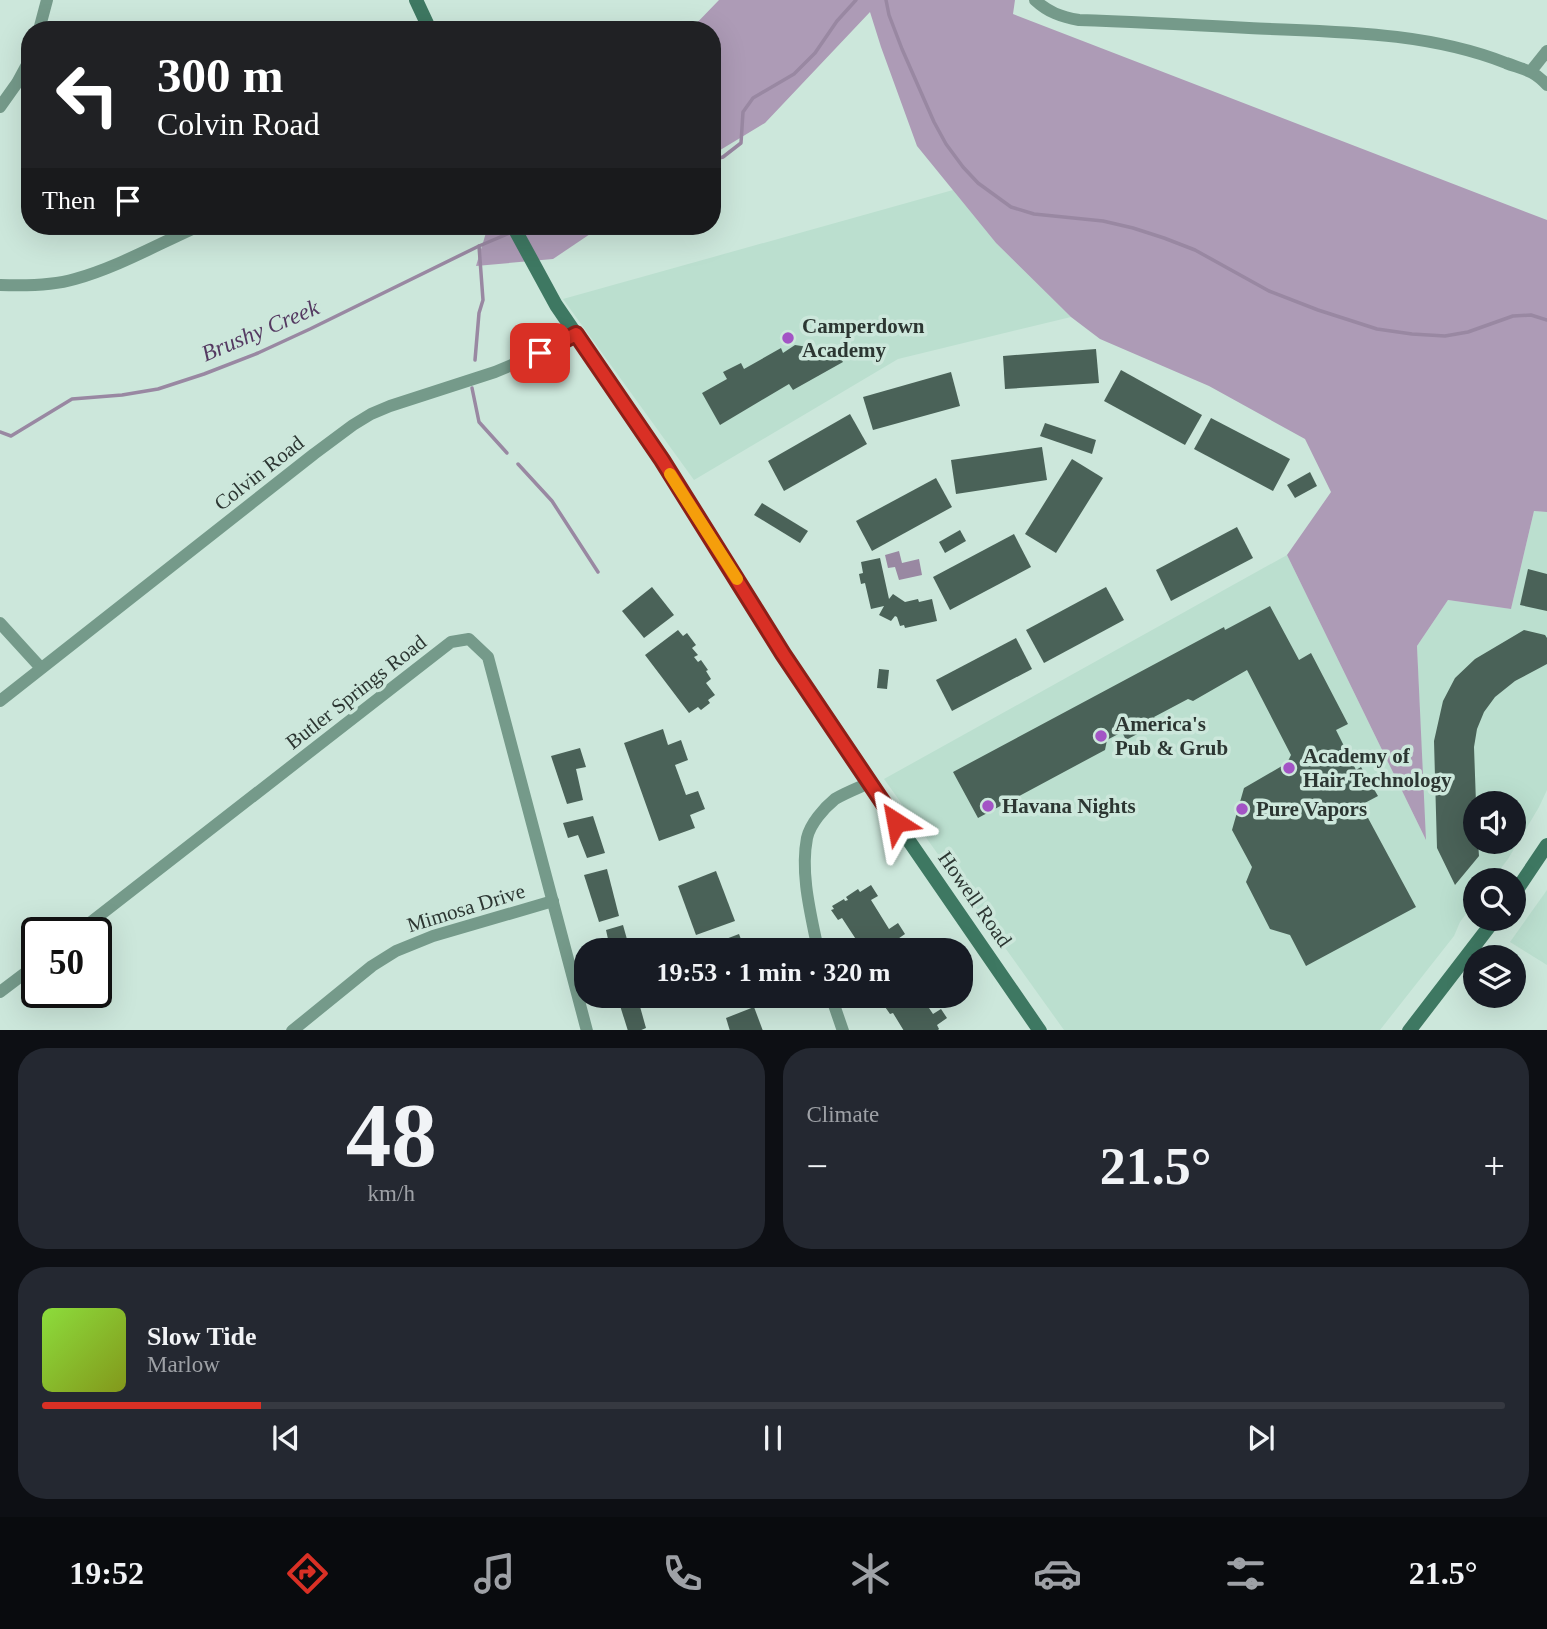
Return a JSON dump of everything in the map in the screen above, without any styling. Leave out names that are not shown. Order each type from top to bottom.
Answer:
[{"type":"main road","points":[[416,0],[425,21]]},
{"type":"main road","name":"Howell Road","points":[[518,235],[556,305],[662,460],[783,654],[1039,1030]]},
{"type":"main road","points":[[1526,876],[1547,845]]},
{"type":"main road","points":[[1410,1030],[1486,931]]},
{"type":"street","points":[[41,21],[47,0]]},
{"type":"street","points":[[1035,0],[1045,9],[1079,20],[1400,37],[1469,51],[1531,71],[1547,85]]},
{"type":"street","points":[[1531,71],[1547,51]]},
{"type":"street","points":[[0,107],[21,76]]},
{"type":"street","points":[[0,285],[52,284],[74,279],[105,269],[179,235]]},
{"type":"street","name":"Colvin Road","points":[[0,701],[353,425],[390,406],[495,372],[576,334]]},
{"type":"street","points":[[0,624],[41,668]]},
{"type":"street","name":"Butler Springs Road","points":[[98,917],[451,642],[469,639],[488,657],[587,1030]]},
{"type":"street","points":[[816,938],[806,875],[807,838],[810,829],[835,800],[869,783]]},
{"type":"street","name":"Mimosa Drive","points":[[293,1030],[372,966],[396,951],[433,936],[553,901]]},
{"type":"street","points":[[0,992],[21,976]]},
{"type":"street","points":[[835,1008],[843,1030]]},
{"type":"shaded area","points":[[719,0],[1015,0],[1013,14],[1547,220],[1547,512],[1534,511],[1511,609],[1448,600],[1417,646],[1426,840],[1287,555],[1331,492],[1305,439],[1209,386],[1100,339],[1071,317],[996,243],[917,146],[870,12],[765,123],[721,150],[721,21],[699,21]]},
{"type":"shaded area","name":"Camperdown Academy","points":[[953,190],[996,243],[1071,317],[898,359],[694,480],[563,299]]},
{"type":"shaded area","points":[[485,235],[589,235],[553,259],[476,266]]},
{"type":"shaded area","points":[[1534,511],[1547,512],[1547,790],[1526,829],[1526,791],[1463,791],[1463,854],[1511,854],[1501,868],[1463,868],[1463,918],[1454,936],[1380,1030],[1064,1030],[884,779],[1287,555],[1425,838],[1417,646],[1448,600],[1511,609]]},
{"type":"shaded area","points":[[899,551],[902,563],[919,559],[922,575],[899,580],[895,567],[888,568],[885,555]]},
{"type":"shaded area","points":[[1547,890],[1547,965],[1526,952],[1526,945],[1510,942],[1518,931],[1526,931],[1526,920]]},
{"type":"building","points":[[795,345],[821,349],[826,360],[837,353],[843,362],[793,390],[789,384],[720,425],[702,393],[727,379],[723,372],[741,363],[744,369],[781,348],[783,353]]},
{"type":"building","points":[[1096,349],[1099,383],[1005,389],[1003,356]]},
{"type":"building","points":[[1121,370],[1202,415],[1185,445],[1104,401]]},
{"type":"building","points":[[951,372],[960,406],[873,430],[863,397]]},
{"type":"building","points":[[850,414],[867,444],[784,491],[768,461]]},
{"type":"building","points":[[1211,418],[1290,459],[1273,491],[1194,449]]},
{"type":"building","points":[[1045,423],[1096,440],[1092,454],[1040,436]]},
{"type":"building","points":[[1042,447],[1047,480],[956,494],[951,460]]},
{"type":"building","points":[[1072,459],[1103,478],[1056,553],[1025,534]]},
{"type":"building","points":[[1310,472],[1317,486],[1295,498],[1287,485]]},
{"type":"building","points":[[936,478],[952,507],[872,551],[856,521]]},
{"type":"building","points":[[762,503],[808,531],[800,543],[754,515]]},
{"type":"building","points":[[1237,527],[1253,558],[1171,601],[1156,570]]},
{"type":"building","points":[[960,530],[966,541],[945,553],[939,542]]},
{"type":"building","points":[[1014,534],[1031,567],[950,610],[933,577]]},
{"type":"building","points":[[880,558],[889,599],[893,594],[905,602],[932,599],[937,621],[905,628],[904,625],[900,626],[895,616],[891,621],[879,615],[884,606],[871,609],[865,583],[861,584],[861,562]]},
{"type":"building","points":[[1528,569],[1547,574],[1547,611],[1520,605]]},
{"type":"building","points":[[652,587],[674,615],[644,638],[622,611]]},
{"type":"building","points":[[1106,587],[1124,620],[1044,663],[1026,630]]},
{"type":"building","points":[[1270,606],[1299,660],[1311,653],[1348,724],[1336,730],[1356,770],[1361,767],[1378,796],[1361,805],[1416,907],[1306,966],[1290,935],[1270,929],[1246,882],[1252,867],[1232,830],[1244,788],[1287,763],[1291,755],[1247,670],[1193,701],[1188,699],[1154,717],[1158,723],[1126,740],[1122,732],[1107,740],[1105,750],[978,818],[953,772],[1224,627],[1225,630]]},
{"type":"building","points":[[678,630],[683,636],[687,633],[696,645],[692,648],[698,655],[694,657],[698,662],[701,660],[708,670],[706,671],[711,679],[706,683],[715,695],[701,710],[698,707],[689,713],[645,655]]},
{"type":"building","points":[[1524,630],[1545,635],[1547,638],[1547,664],[1515,681],[1495,697],[1484,712],[1477,729],[1474,747],[1476,791],[1463,791],[1463,854],[1479,856],[1469,868],[1463,868],[1463,875],[1455,885],[1437,848],[1434,741],[1443,701],[1455,678],[1475,659]]},
{"type":"building","points":[[1016,638],[1032,669],[952,711],[936,680]]},
{"type":"building","points":[[879,669],[889,670],[887,689],[877,688]]},
{"type":"building","points":[[663,729],[668,745],[681,740],[688,760],[675,765],[686,795],[698,791],[705,809],[690,815],[695,828],[659,841],[624,743]]},
{"type":"building","points":[[580,748],[586,767],[576,769],[583,800],[567,804],[551,756]]},
{"type":"building","points":[[593,816],[605,853],[587,858],[578,835],[568,838],[563,823]]},
{"type":"building","points":[[607,869],[619,916],[599,922],[584,875]]},
{"type":"building","points":[[716,871],[735,921],[696,935],[678,886]]},
{"type":"building","points":[[871,885],[878,896],[871,900],[889,929],[898,923],[905,934],[899,938],[855,938],[842,918],[838,920],[831,910],[834,909],[832,906],[844,899],[848,900],[846,897],[858,889],[860,892]]},
{"type":"building","points":[[623,925],[627,938],[608,938],[606,930]]},
{"type":"building","points":[[621,1008],[640,1008],[646,1028],[628,1030]]},
{"type":"building","points":[[754,1008],[763,1030],[730,1030],[726,1018]]},
{"type":"building","points":[[886,1008],[929,1008],[933,1014],[941,1009],[947,1018],[937,1025],[938,1030],[903,1030],[893,1013],[890,1014]]},
{"type":"waterway","name":"Brushy Creek","points":[[721,158],[741,143],[743,112],[753,98],[794,74],[815,53],[837,21],[856,0]]},
{"type":"waterway","points":[[886,0],[902,49],[946,144],[978,183],[1011,207],[1034,214],[1103,221],[1164,238],[1195,250],[1269,291],[1377,329],[1445,336],[1468,332],[1513,316],[1531,315],[1547,320]]},
{"type":"waterway","name":"Brushy Creek","points":[[0,432],[11,436],[72,399],[158,389],[258,353],[505,235]]},
{"type":"waterway","points":[[475,360],[479,313],[483,300],[479,246]]},
{"type":"waterway","points":[[472,388],[479,422],[507,453]]},
{"type":"waterway","points":[[518,464],[552,501],[598,572]]},
{"type":"slow traffic","points":[[670,474],[737,579]]},
{"type":"place","name":"Camperdown Academy","points":[[788,338]]},
{"type":"place","name":"America's Pub & Grub","points":[[1101,736]]},
{"type":"place","name":"Academy of Hair Technology","points":[[1289,768]]},
{"type":"place","name":"Havana Nights","points":[[988,806]]},
{"type":"place","name":"Pure Vapors","points":[[1242,809]]},
{"type":"route","points":[[540,353],[576,334],[662,460],[783,654],[896,822]]}]
